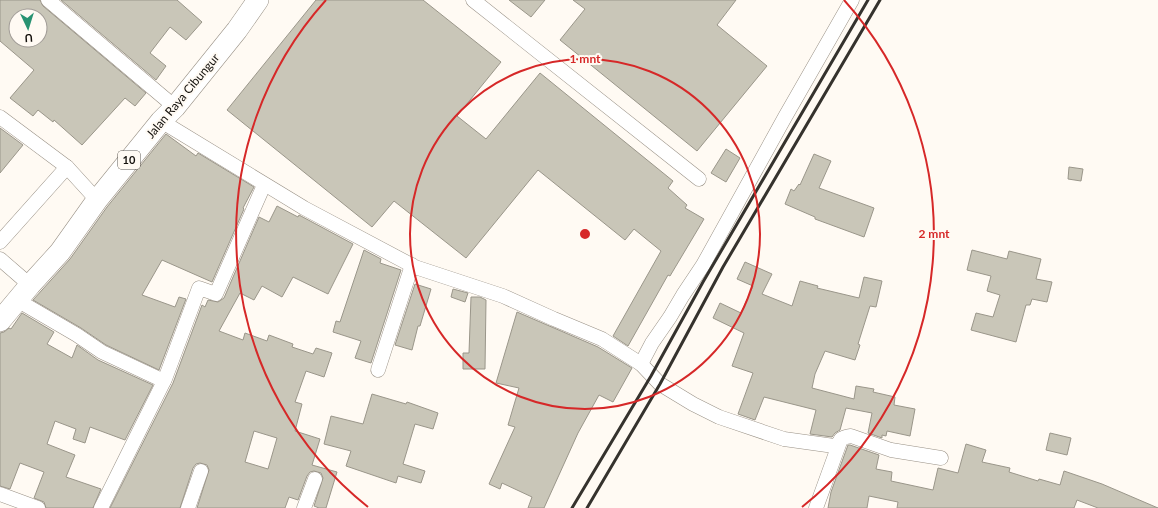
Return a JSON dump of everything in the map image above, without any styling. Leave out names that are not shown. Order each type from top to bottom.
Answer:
[{"type":"highway","name":"Jalan Raya Cibungur","points":[[0,321],[60,252],[97,200],[161,121],[176,107],[237,30],[258,0]]},
{"type":"street","points":[[48,0],[176,107]]},
{"type":"street","points":[[473,0],[699,179]]},
{"type":"street","points":[[641,364],[652,343],[670,318],[703,265],[852,0]]},
{"type":"street","points":[[0,117],[67,167],[97,200]]},
{"type":"street","points":[[161,121],[304,208],[412,265],[503,296],[602,339],[641,364],[660,384],[693,404],[719,417],[784,439],[834,446],[838,444],[841,439],[851,436],[891,450],[941,458]]},
{"type":"street","points":[[0,242],[67,167]]},
{"type":"street","points":[[101,508],[164,381],[199,288],[216,294],[264,184]]},
{"type":"street","points":[[0,259],[23,293],[77,335],[102,352],[164,381]]},
{"type":"street","points":[[378,370],[412,265]]},
{"type":"street","points":[[816,508],[841,439]]},
{"type":"street","points":[[188,508],[201,471]]},
{"type":"street","points":[[304,508],[315,479]]},
{"type":"street","points":[[0,494],[38,508]]},
{"type":"building","points":[[0,0],[40,0],[45,8],[8,8],[8,48],[0,41]]},
{"type":"building","points":[[61,0],[177,0],[202,22],[186,40],[170,27],[150,53],[166,66],[156,80]]},
{"type":"building","points":[[316,0],[423,0],[501,62],[457,116],[486,139],[540,73],[673,181],[668,188],[687,205],[685,208],[704,219],[670,276],[668,275],[628,346],[613,336],[661,251],[634,229],[625,240],[538,170],[466,258],[394,201],[372,227],[227,110]]},
{"type":"building","points":[[509,0],[545,0],[531,17]]},
{"type":"building","points":[[573,0],[736,0],[717,25],[767,66],[697,151],[560,40],[585,9]]},
{"type":"building","points":[[48,10],[146,93],[135,106],[125,98],[82,145],[54,120],[53,122],[38,110],[33,116],[10,98],[34,70],[8,48],[48,48]]},
{"type":"building","points":[[0,128],[23,145],[0,173]]},
{"type":"building","points":[[166,134],[196,156],[198,153],[254,187],[243,208],[244,209],[212,282],[162,260],[142,295],[175,307],[179,297],[186,299],[159,370],[106,345],[81,328],[33,300],[70,259],[107,207]]},
{"type":"building","points":[[726,149],[740,158],[726,182],[711,173]]},
{"type":"building","points":[[814,154],[831,161],[819,188],[874,208],[864,237],[815,219],[815,217],[785,204],[791,189],[794,191],[799,184],[800,185]]},
{"type":"building","points":[[1069,167],[1083,169],[1081,181],[1068,179]]},
{"type":"building","points":[[277,206],[298,217],[299,215],[353,244],[328,294],[293,277],[282,297],[262,286],[254,300],[240,293],[219,331],[243,340],[245,333],[267,341],[269,335],[293,344],[292,347],[313,354],[316,348],[332,353],[324,377],[306,371],[295,402],[302,404],[295,431],[320,439],[312,465],[337,472],[326,508],[314,506],[323,478],[321,473],[314,471],[310,472],[307,476],[298,500],[289,497],[285,508],[197,508],[209,470],[207,465],[200,463],[196,464],[193,468],[180,508],[110,508],[173,383],[202,305],[205,307],[208,300],[218,302],[224,298],[259,217],[269,222]],"holes":[[[254,431],[277,438],[268,469],[245,462]]]},
{"type":"building","points":[[364,250],[381,259],[380,263],[401,270],[371,363],[355,358],[361,341],[333,332],[336,321],[340,322]]},
{"type":"building","points":[[972,250],[1007,259],[1009,251],[1041,259],[1036,279],[1052,282],[1047,302],[1032,299],[1030,305],[1026,305],[1016,342],[971,330],[976,313],[993,317],[1000,295],[987,291],[991,276],[967,270]]},
{"type":"building","points":[[745,262],[772,274],[762,294],[792,306],[800,281],[818,286],[817,288],[859,298],[864,277],[882,281],[876,307],[870,306],[858,344],[860,345],[855,360],[825,351],[815,374],[812,388],[854,399],[856,386],[874,389],[873,392],[895,397],[894,405],[915,409],[910,436],[887,431],[886,436],[882,435],[882,438],[868,433],[872,413],[846,408],[840,430],[832,437],[810,434],[816,410],[764,397],[755,420],[738,414],[753,373],[732,366],[744,333],[713,318],[720,303],[741,313],[753,286],[737,279]]},
{"type":"building","points":[[415,284],[431,289],[420,326],[418,326],[412,350],[395,345]]},
{"type":"building","points":[[453,289],[468,293],[465,302],[451,297]]},
{"type":"building","points":[[471,297],[480,297],[486,300],[485,369],[463,369],[463,353],[469,353]]},
{"type":"building","points":[[517,312],[598,347],[632,368],[613,402],[599,395],[578,433],[544,508],[528,508],[532,497],[502,483],[500,489],[489,484],[515,427],[508,425],[519,388],[496,383]]},
{"type":"building","points":[[22,313],[54,332],[47,344],[72,358],[77,345],[98,360],[153,385],[125,440],[90,427],[85,443],[73,439],[76,429],[55,421],[47,444],[75,455],[66,477],[101,489],[93,508],[46,508],[44,502],[34,498],[44,472],[20,463],[10,489],[0,486],[0,333],[9,328],[11,329]]},
{"type":"building","points":[[372,394],[406,404],[407,402],[438,413],[433,429],[415,424],[403,464],[425,471],[421,483],[398,476],[396,483],[346,466],[351,451],[324,444],[331,416],[363,424]]},
{"type":"building","points":[[1050,433],[1071,438],[1067,455],[1046,450]]},
{"type":"building","points":[[966,444],[986,450],[982,462],[1010,468],[1009,472],[1038,481],[1039,479],[1060,485],[1064,471],[1102,484],[1158,508],[1098,508],[1077,500],[1074,508],[897,508],[898,502],[869,496],[867,508],[828,508],[831,492],[848,445],[879,455],[876,469],[892,472],[891,481],[933,490],[938,468],[958,473]]},
{"type":"railway","points":[[572,508],[651,376],[703,282],[868,0]]},
{"type":"railway","points":[[587,508],[660,384],[723,267],[880,0]]}]
